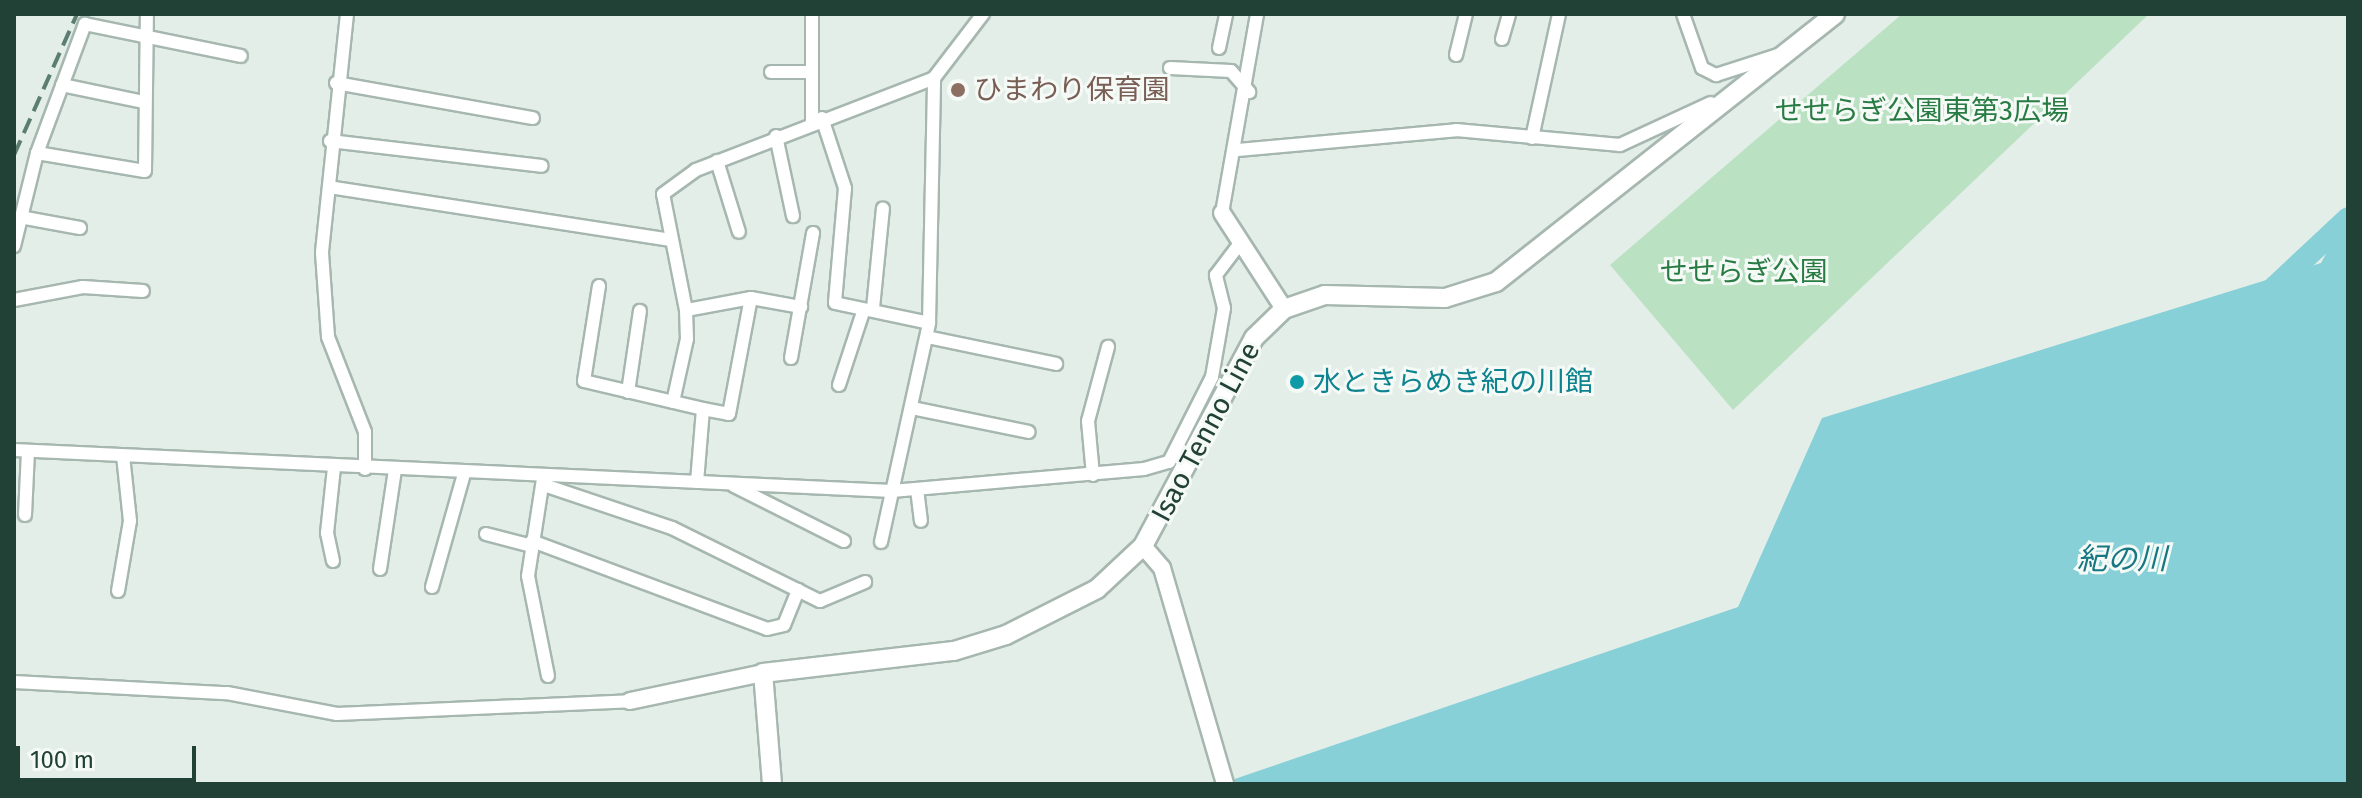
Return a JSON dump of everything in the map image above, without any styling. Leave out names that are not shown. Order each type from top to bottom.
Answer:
[{"type":"main road","name":"Isao Tenno Line","points":[[763,673],[981,644],[1097,589],[1143,546],[1254,338],[1284,309],[1325,295],[1445,298],[1496,282],[1790,54],[1835,14]]},
{"type":"main road","points":[[763,673],[772,784]]},
{"type":"street","points":[[37,153],[145,171],[144,102],[150,36],[147,14]]},
{"type":"street","points":[[347,14],[330,141],[324,307],[365,432],[365,469]]},
{"type":"street","points":[[812,14],[812,72],[817,120],[845,188],[835,303],[929,323]]},
{"type":"street","points":[[673,402],[687,339],[686,310],[663,194],[717,161],[817,120],[934,78],[983,14]]},
{"type":"street","points":[[1219,48],[1226,14]]},
{"type":"street","points":[[1257,14],[1249,92],[1222,213],[1284,309]]},
{"type":"street","points":[[1456,55],[1466,14]]},
{"type":"street","points":[[1502,39],[1509,14]]},
{"type":"street","points":[[1532,138],[1559,14]]},
{"type":"street","points":[[1683,14],[1702,68],[1716,75],[1782,48],[1790,54]]},
{"type":"street","points":[[14,246],[37,153],[85,24],[241,56]]},
{"type":"street","points":[[1170,68],[1231,71],[1249,92]]},
{"type":"street","points":[[771,72],[812,72]]},
{"type":"street","points":[[881,542],[929,323],[934,78]]},
{"type":"street","points":[[336,83],[533,118]]},
{"type":"street","points":[[62,85],[144,102]]},
{"type":"street","points":[[1238,150],[1456,130],[1532,138],[1635,143],[1711,103]]},
{"type":"street","points":[[776,136],[793,216]]},
{"type":"street","points":[[330,141],[542,166]]},
{"type":"street","points":[[717,161],[739,232]]},
{"type":"street","points":[[329,187],[670,240]]},
{"type":"street","points":[[839,385],[868,310],[883,208]]},
{"type":"street","points":[[20,217],[80,228]]},
{"type":"street","points":[[791,358],[813,233]]},
{"type":"street","points":[[14,450],[544,480],[697,482],[892,491],[1093,475],[1169,462],[1212,377],[1224,308],[1216,275],[1241,242]]},
{"type":"street","points":[[599,286],[584,381],[729,414],[751,298]]},
{"type":"street","points":[[14,300],[83,287],[143,291]]},
{"type":"street","points":[[686,310],[751,298],[801,307]]},
{"type":"street","points":[[628,392],[640,311]]},
{"type":"street","points":[[927,337],[1056,364]]},
{"type":"street","points":[[1093,475],[1088,421],[1108,347]]},
{"type":"street","points":[[912,408],[1029,432]]},
{"type":"street","points":[[697,482],[703,409]]},
{"type":"street","points":[[25,515],[28,451]]},
{"type":"street","points":[[118,591],[130,521],[123,456]]},
{"type":"street","points":[[333,561],[327,533],[334,468]]},
{"type":"street","points":[[380,569],[395,470]]},
{"type":"street","points":[[432,587],[464,474]]},
{"type":"street","points":[[544,480],[532,543],[530,596],[548,676]]},
{"type":"street","points":[[544,480],[672,528],[820,601],[865,582]]},
{"type":"street","points":[[734,486],[844,541]]},
{"type":"street","points":[[917,489],[921,521]]},
{"type":"street","points":[[486,534],[532,543],[767,629],[784,625],[798,590]]},
{"type":"street","points":[[1143,546],[1162,568],[1225,784]]},
{"type":"street","points":[[14,682],[227,693],[337,714],[630,701],[763,673]]},
{"type":"green space","name":"せせらぎ公園","points":[[1902,14],[2149,14],[1733,410],[1610,265]]},
{"type":"water","name":"紀の川","points":[[2348,213],[2348,784],[1220,784],[1738,607],[1822,418],[2321,263]]},
{"type":"waterway","name":"紀の川","points":[[2269,292],[2348,218]]},
{"type":"railway","points":[[14,155],[77,14]]},
{"type":"place","name":"ひまわり保育園","points":[[958,90]]},
{"type":"place","name":"水ときらめき紀の川館","points":[[1297,382]]},
{"type":"park label","name":"せせらぎ公園東第3広場","points":[[1922,111]]}]
